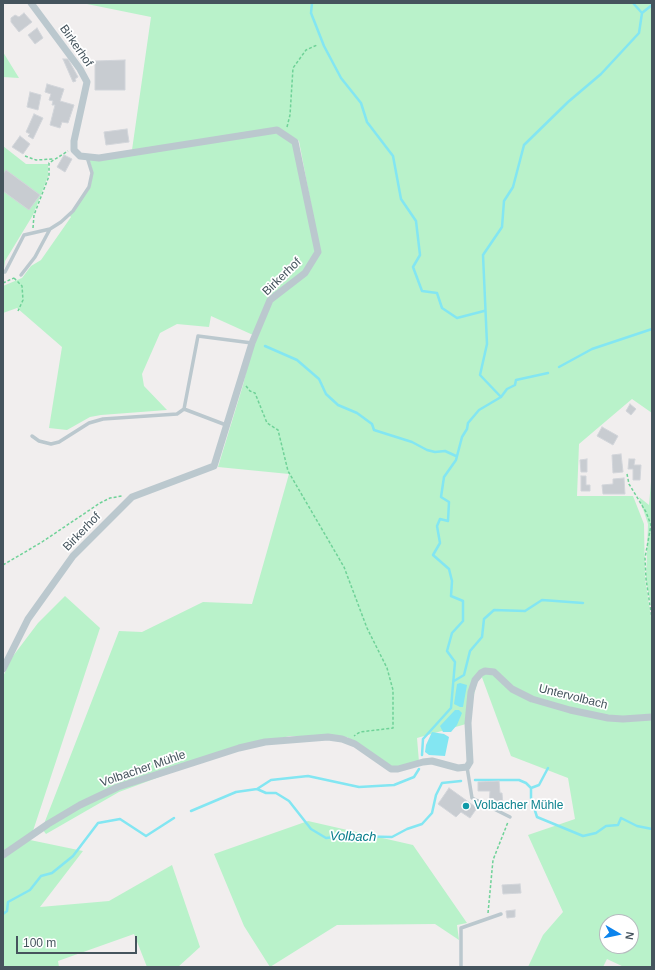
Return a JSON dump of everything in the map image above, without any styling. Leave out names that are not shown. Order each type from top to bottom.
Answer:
[{"type":"street","name":"Birkerhof","points":[[31,3],[80,69],[87,82],[74,141],[74,150]]},
{"type":"street","points":[[74,150],[80,156],[99,158],[277,130],[285,135]]},
{"type":"street","name":"Birkerhof","points":[[3,669],[28,618],[73,556],[132,497],[214,466],[252,343],[270,300],[305,273],[318,252],[295,142],[285,135]]},
{"type":"street","name":"Untervolbach","points":[[467,768],[470,762],[468,723],[471,692],[475,680],[485,671],[494,672],[512,689],[532,699],[570,710],[608,718],[623,719],[652,717]]},
{"type":"street","name":"Volbacher Mühle","points":[[3,855],[48,824],[80,805],[118,786],[239,748],[265,742],[328,737],[348,741],[392,768],[398,769],[423,762],[432,762],[458,768],[467,768]]},
{"type":"lane","points":[[3,272],[5,272],[24,235],[50,229],[61,222],[73,211],[90,188],[92,173],[87,157]]},
{"type":"lane","points":[[21,274],[35,257],[50,229]]},
{"type":"lane","points":[[32,436],[39,441],[51,444],[59,442],[89,423],[103,419],[177,414],[184,409],[198,336],[252,343]]},
{"type":"lane","points":[[184,409],[227,426]]},
{"type":"lane","points":[[467,768],[472,798],[510,817]]},
{"type":"lane","points":[[461,967],[460,928],[501,914]]},
{"type":"path","points":[[285,135],[290,114],[293,68],[306,50],[317,45]]},
{"type":"path","points":[[33,232],[34,215],[49,176],[49,163],[65,152],[74,150]]},
{"type":"path","points":[[25,156],[36,160],[54,160]]},
{"type":"path","points":[[3,282],[14,278],[22,286],[23,300],[18,311]]},
{"type":"path","points":[[241,380],[250,391],[255,393],[267,423],[278,430],[288,471],[344,567],[367,628],[387,668],[393,690],[393,728],[360,732],[348,741]]},
{"type":"path","points":[[627,474],[629,484],[646,512],[651,525],[645,558],[646,579],[652,619]]},
{"type":"path","points":[[3,565],[42,542],[93,507],[110,498]]},
{"type":"path","points":[[487,920],[493,860],[510,817]]},
{"type":"green space","points":[[82,3],[652,3],[652,413],[632,399],[579,444],[577,496],[633,496],[644,524],[645,579],[652,624],[652,967],[624,967],[607,959],[603,967],[528,967],[543,935],[563,912],[528,835],[575,819],[568,778],[511,756],[480,672],[466,724],[417,738],[419,762],[393,767],[347,737],[290,736],[240,747],[119,792],[46,834],[42,829],[119,631],[142,632],[203,602],[252,604],[289,474],[218,467],[243,385],[253,343],[272,301],[306,275],[320,252],[299,141],[279,128],[132,150],[151,17]]},
{"type":"green space","points":[[3,52],[19,78],[3,77]]},
{"type":"green space","points":[[276,133],[294,144],[316,251],[303,272],[268,299],[253,335],[211,316],[209,327],[177,324],[160,333],[142,374],[144,386],[167,410],[101,415],[90,417],[67,430],[49,428],[62,347],[17,308],[3,313],[3,286],[22,278],[31,266],[41,260],[71,217],[69,215],[90,188],[93,173],[89,159]]},
{"type":"green space","points":[[3,146],[26,164],[48,164],[48,176],[33,215],[5,261],[3,276]]},
{"type":"green space","points":[[652,470],[652,612],[646,579],[648,524],[639,497],[649,505]]},
{"type":"green space","points":[[65,596],[100,628],[30,840],[83,851],[40,907],[109,901],[172,865],[200,947],[178,967],[147,967],[134,934],[58,961],[59,967],[3,967],[3,677],[10,660],[38,623]]},
{"type":"green space","points":[[308,821],[413,845],[467,923],[457,925],[459,940],[435,924],[337,925],[270,967],[244,926],[214,854]]},
{"type":"water","points":[[460,683],[467,685],[463,707],[454,704],[457,684]]},
{"type":"water","points":[[455,710],[459,710],[462,713],[457,725],[451,732],[443,732],[440,726]]},
{"type":"water","points":[[432,732],[444,734],[449,737],[445,756],[429,755],[425,752],[426,745]]},
{"type":"building","points":[[24,13],[32,22],[19,32],[11,22],[11,18],[15,15],[19,17]]},
{"type":"building","points":[[37,28],[43,38],[35,44],[28,35]]},
{"type":"building","points":[[63,59],[68,59],[78,77],[75,79],[76,81],[73,82]]},
{"type":"building","points":[[125,60],[125,90],[95,90],[95,61]]},
{"type":"building","points":[[47,84],[64,89],[60,101],[74,105],[68,123],[62,122],[60,128],[50,125],[55,105],[52,105],[53,101],[49,100],[51,94],[45,92]]},
{"type":"building","points":[[30,92],[41,95],[38,110],[27,107]]},
{"type":"building","points":[[34,114],[43,118],[33,139],[28,136],[30,134],[26,132]]},
{"type":"building","points":[[127,129],[129,142],[106,145],[104,132]]},
{"type":"building","points":[[20,136],[30,144],[23,154],[12,147]]},
{"type":"building","points":[[64,155],[72,159],[65,172],[57,167]]},
{"type":"building","points":[[6,170],[40,195],[29,210],[3,191],[3,174]]},
{"type":"building","points":[[630,404],[636,409],[631,415],[626,411]]},
{"type":"building","points":[[602,427],[618,436],[613,445],[597,436]]},
{"type":"building","points":[[621,454],[623,472],[613,473],[612,455]]},
{"type":"building","points":[[587,459],[587,472],[581,472],[580,460]]},
{"type":"building","points":[[629,459],[635,459],[634,465],[641,465],[640,480],[633,480],[633,469],[628,469]]},
{"type":"building","points":[[581,476],[586,476],[586,485],[590,485],[590,491],[581,491]]},
{"type":"building","points":[[624,478],[625,494],[603,494],[602,485],[613,484],[613,479]]},
{"type":"building","points":[[499,781],[503,805],[489,806],[490,791],[478,791],[478,782]]},
{"type":"building","points":[[449,788],[477,808],[470,818],[461,812],[456,817],[438,804]]},
{"type":"building","points":[[520,884],[521,893],[503,894],[502,885]]},
{"type":"building","points":[[515,910],[515,917],[507,918],[506,911]]},
{"type":"waterway","points":[[312,3],[311,13],[324,46],[341,78],[361,103],[367,122],[393,156],[401,199],[416,221],[420,255],[413,267],[422,291],[437,293],[442,308],[457,318],[484,311]]},
{"type":"waterway","points":[[633,3],[642,13]]},
{"type":"waterway","points":[[422,755],[423,739],[451,708],[455,662],[447,651],[452,633],[463,621],[463,601],[451,596],[452,581],[449,569],[433,555],[440,543],[437,526],[440,519],[448,521],[449,502],[441,497],[444,477],[456,460],[462,437],[467,429],[468,423],[479,410],[501,397],[480,375],[487,344],[483,255],[502,227],[504,201],[513,187],[524,145],[568,102],[601,74],[639,33],[642,13],[652,5]]},
{"type":"waterway","points":[[559,367],[592,349],[652,329]]},
{"type":"waterway","points":[[265,346],[297,360],[319,379],[326,394],[338,405],[357,413],[372,424],[374,430],[412,442],[427,450],[435,452],[445,451],[456,456]]},
{"type":"waterway","points":[[501,397],[507,389],[515,385],[516,380],[548,373]]},
{"type":"waterway","points":[[454,681],[464,675],[470,651],[482,637],[484,619],[494,610],[525,611],[542,600],[583,603]]},
{"type":"waterway","points":[[531,788],[539,785],[548,768]]},
{"type":"waterway","points":[[257,789],[271,780],[308,776],[359,787],[394,785],[414,777],[419,769]]},
{"type":"waterway","name":"Volbach","points":[[475,780],[519,780],[526,783],[531,788],[531,798],[537,817],[583,836],[596,833],[606,826],[618,825],[621,818],[637,826],[652,829]]},
{"type":"waterway","name":"Volbach","points":[[191,811],[236,792],[257,789],[266,793],[276,793],[289,801],[311,829],[326,838],[345,836],[392,837],[407,829],[422,824],[432,813],[436,795],[442,783],[461,781]]},
{"type":"waterway","name":"Volbach","points":[[3,914],[7,911],[8,902],[30,890],[41,876],[52,873],[73,856],[98,823],[120,819],[146,836],[174,818]]},
{"type":"place","name":"Volbacher Mühle","points":[[466,806]]}]
